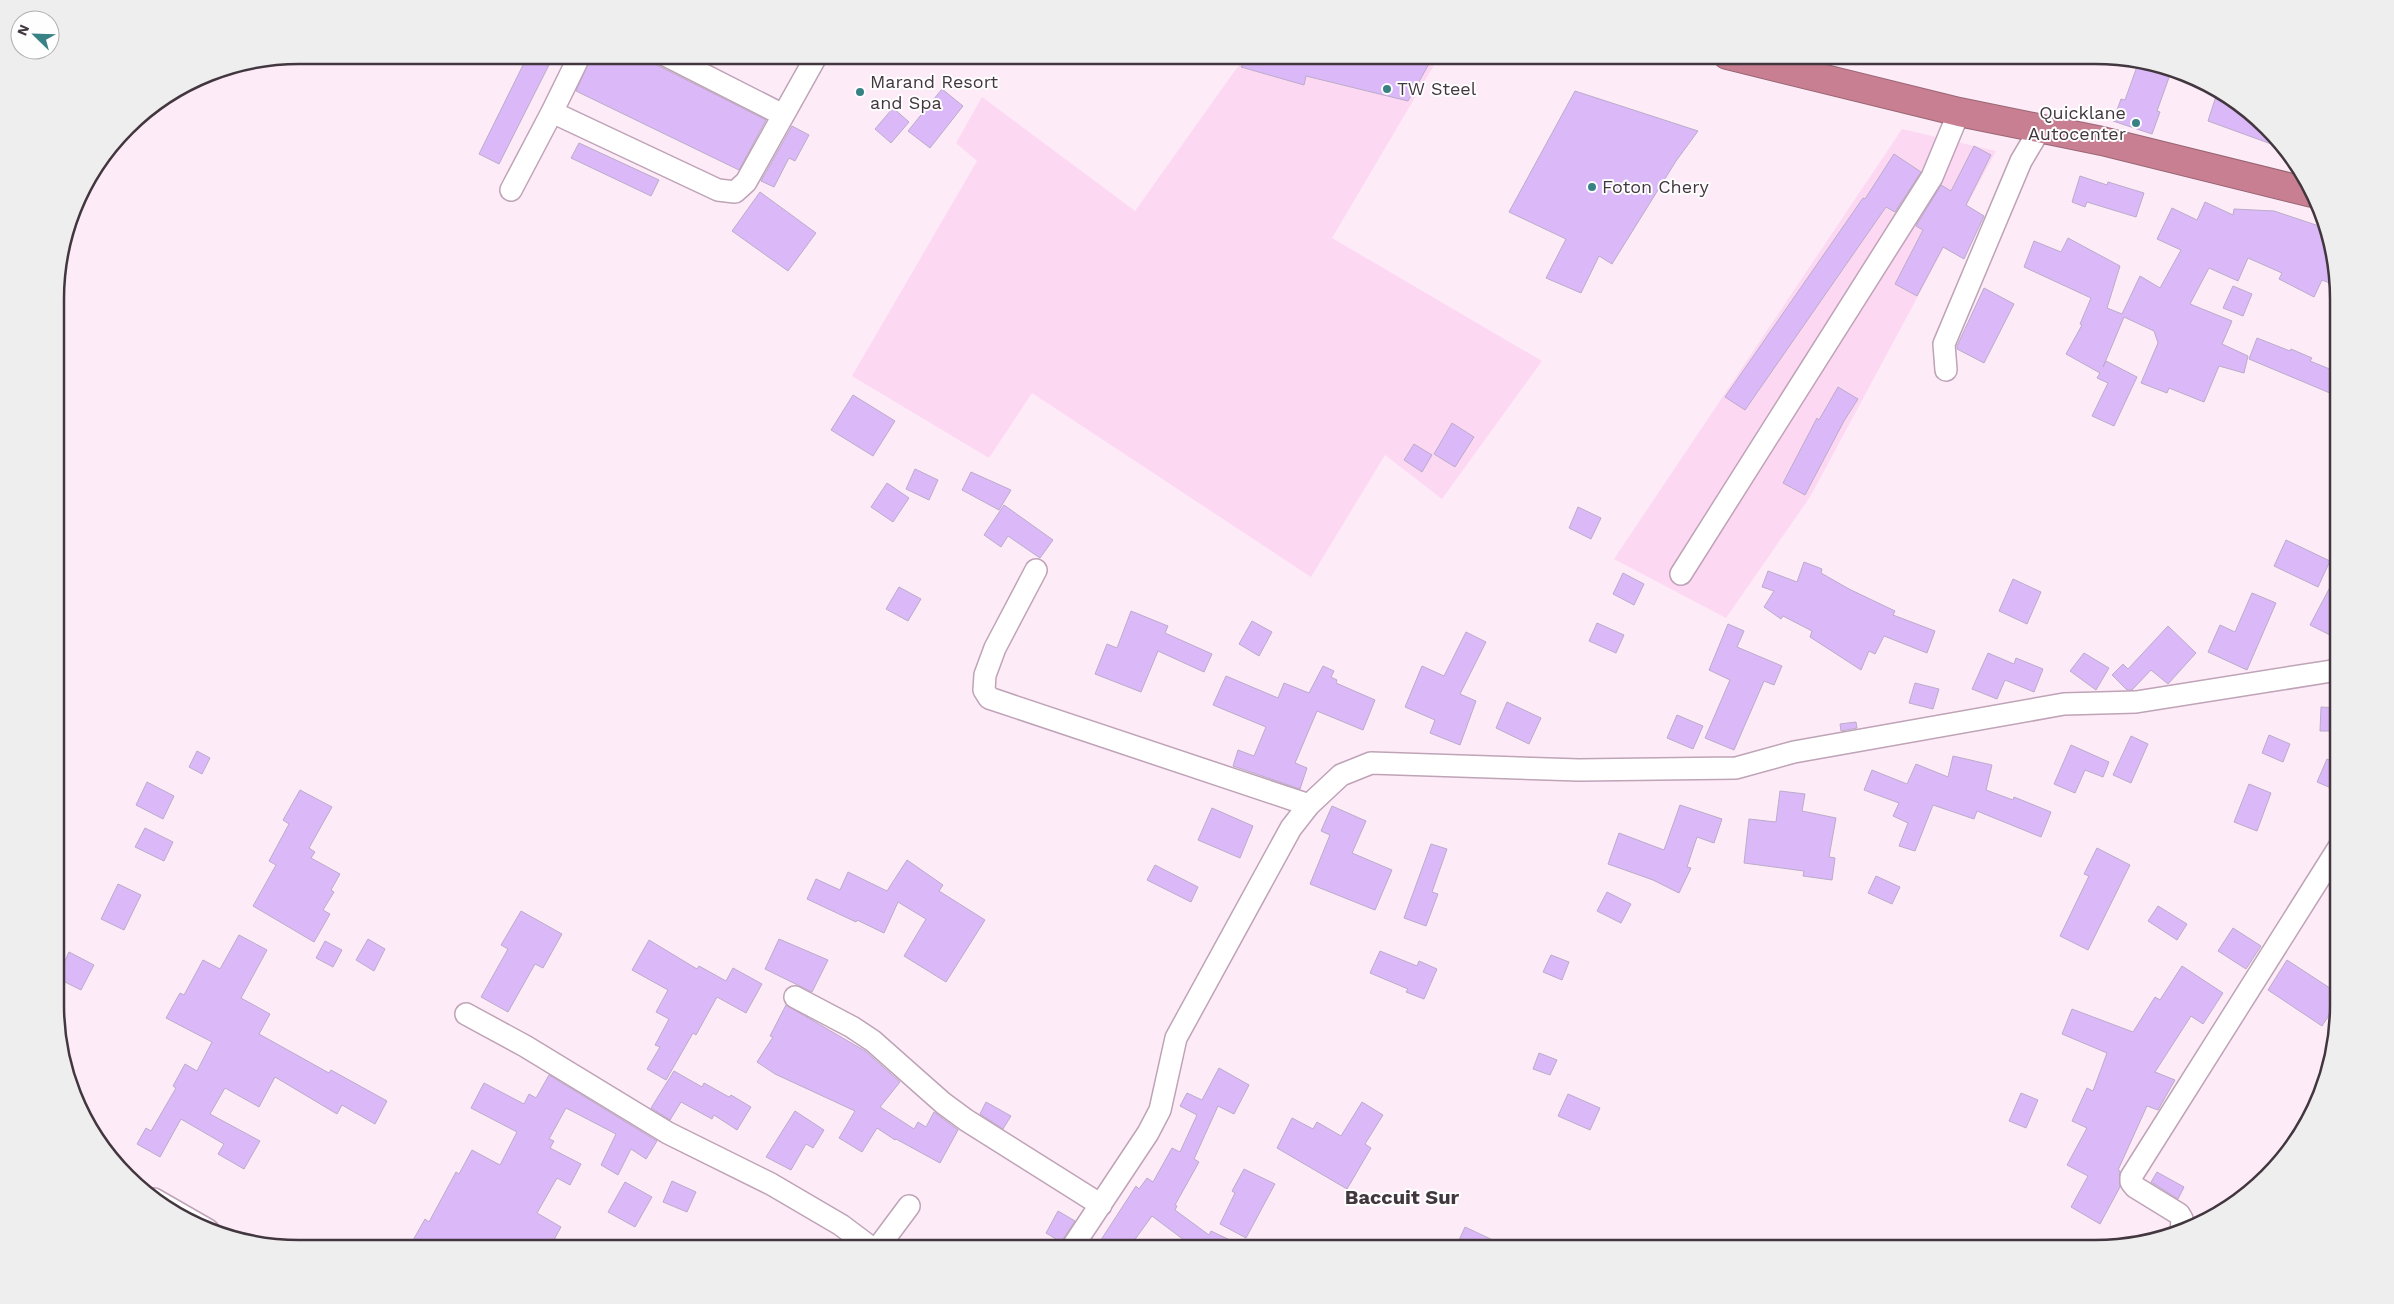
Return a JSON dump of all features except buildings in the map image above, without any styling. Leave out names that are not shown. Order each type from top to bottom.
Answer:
[{"type":"highway","points":[[1763,64],[1958,112],[2102,141],[2304,191]]},
{"type":"street","points":[[511,190],[576,64]]},
{"type":"street","points":[[683,64],[783,115]]},
{"type":"street","points":[[552,112],[727,192],[734,192],[746,182],[812,64]]},
{"type":"street","points":[[1681,574],[1932,177],[1958,112]]},
{"type":"street","points":[[1946,370],[1944,344],[2021,161],[2040,129]]},
{"type":"street","points":[[1036,570],[988,666],[984,690],[989,698],[1309,805]]},
{"type":"street","points":[[1077,1240],[1148,1133],[1160,1110],[1176,1038],[1291,828],[1309,805],[1342,775],[1371,763],[1579,770],[1736,768],[1794,752],[2064,704],[2136,702],[2330,671]]},
{"type":"street","points":[[2182,1223],[2182,1219],[2179,1214],[2135,1187],[2131,1182],[2131,1176],[2330,860]]},
{"type":"street","points":[[795,997],[859,1032],[966,1120],[1101,1205]]},
{"type":"street","points":[[466,1014],[526,1046],[668,1133],[771,1184],[841,1225],[861,1240]]},
{"type":"street","points":[[884,1240],[909,1206]]},
{"type":"shaded area","points":[[1240,64],[1435,64],[1332,238],[1542,361],[1442,499],[1385,455],[1311,577],[1032,393],[989,458],[852,376],[977,161],[956,143],[982,97],[1135,211]]},
{"type":"shaded area","points":[[1902,129],[1996,151],[1810,497],[1726,618],[1614,559]]},
{"type":"place","name":"TW Steel","points":[[1387,89]]},
{"type":"place","name":"Marand Resort and Spa","points":[[860,92]]},
{"type":"place","name":"Quicklane Autocenter","points":[[2136,123]]},
{"type":"place","name":"Foton Chery","points":[[1592,187]]},
{"type":"district","name":"Baccuit Sur","points":[[1402,1197]]}]
